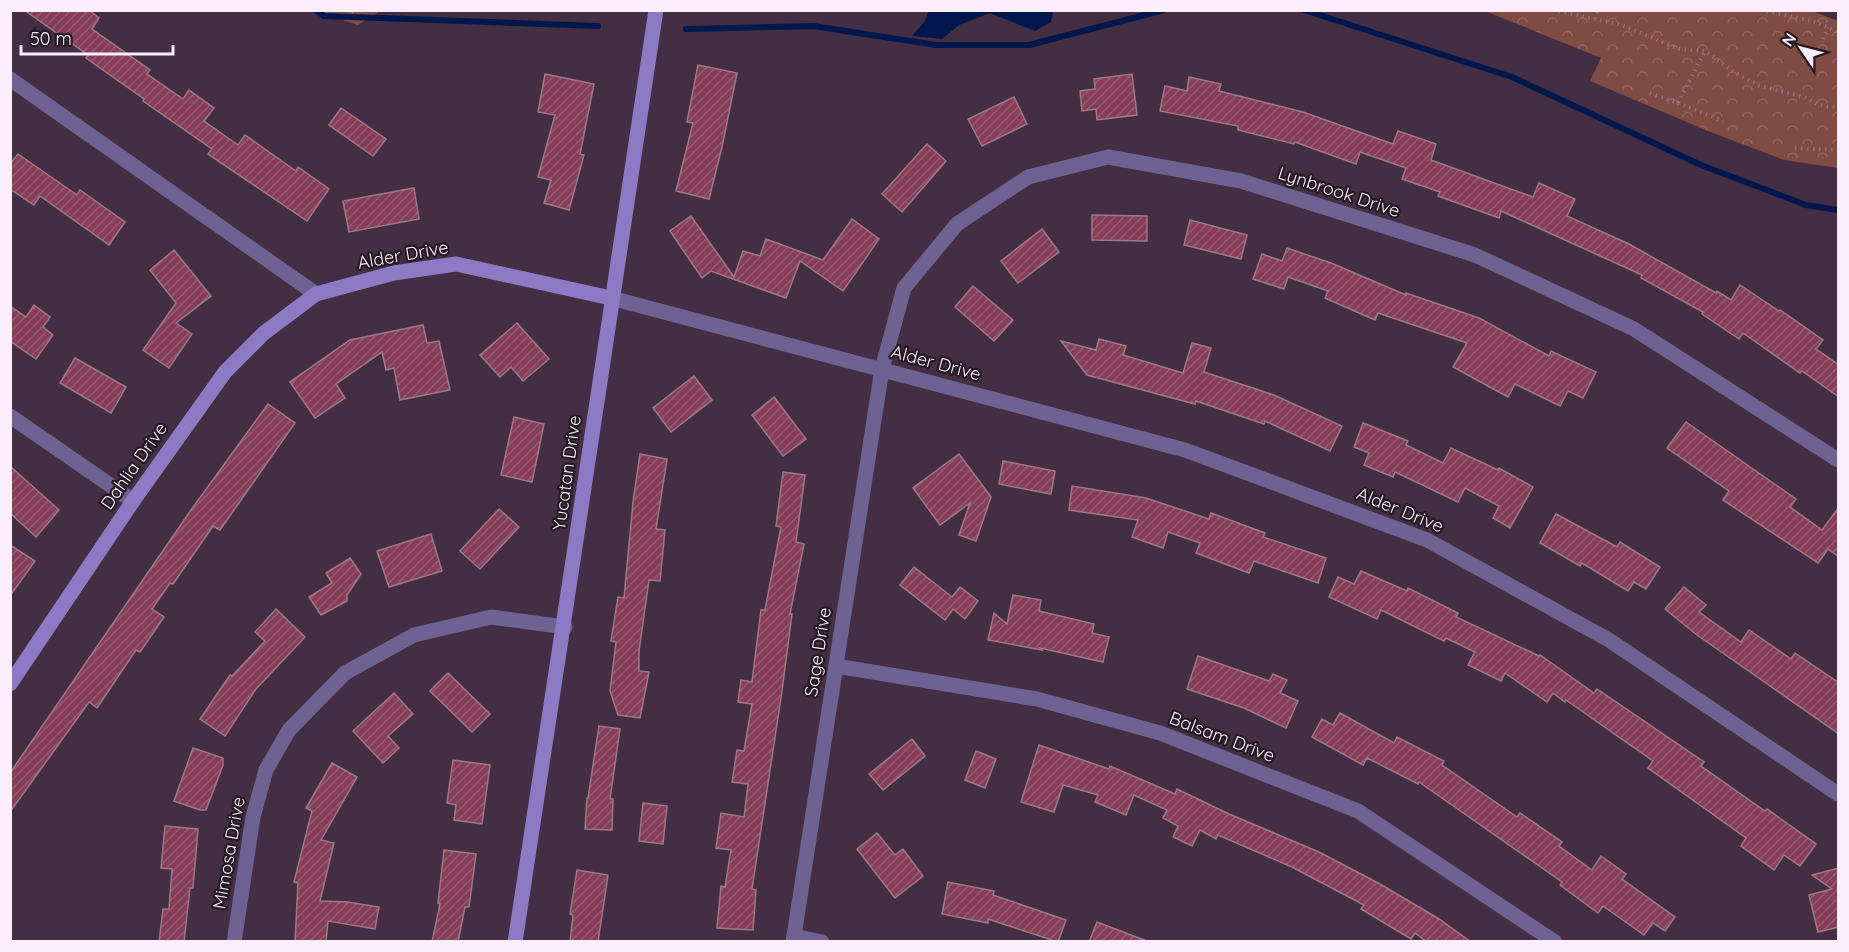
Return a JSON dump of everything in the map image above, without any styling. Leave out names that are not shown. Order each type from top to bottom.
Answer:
[{"type":"street","name":"Yucatan Drive","points":[[515,942],[565,627],[611,298],[656,10]]},
{"type":"street","points":[[10,79],[316,294]]},
{"type":"street","name":"Lynbrook Drive","points":[[882,369],[904,288],[957,224],[1028,177],[1108,157],[1241,181],[1475,255],[1634,329],[1839,460]]},
{"type":"street","name":"Alder Drive","points":[[316,294],[394,273],[456,264],[611,298],[1185,450],[1427,540],[1609,640],[1839,794]]},
{"type":"street","name":"Dahlia Drive","points":[[10,684],[133,501],[225,372],[264,333],[316,294]]},
{"type":"street","name":"Sage Drive","points":[[794,939],[882,369]]},
{"type":"street","points":[[10,416],[133,501]]},
{"type":"street","name":"Mimosa Drive","points":[[234,942],[253,817],[267,770],[289,730],[345,673],[414,634],[491,617],[565,627]]},
{"type":"street","name":"Balsam Drive","points":[[836,666],[1037,699],[1160,733],[1358,811],[1555,942]]},
{"type":"street","points":[[794,939],[822,942]]},
{"type":"path","points":[[1553,10],[1619,24],[1679,49],[1705,51],[1734,72],[1758,85],[1804,98],[1819,105],[1839,108]]},
{"type":"path","points":[[1595,19],[1598,10]]},
{"type":"path","points":[[1761,10],[1813,21],[1839,32]]},
{"type":"path","points":[[1823,39],[1829,28]]},
{"type":"path","points":[[1678,103],[1705,51]]},
{"type":"path","points":[[1650,93],[1723,121]]},
{"type":"path","points":[[1795,148],[1839,150]]},
{"type":"green space","points":[[1810,10],[1838,21],[1838,168],[1784,160],[1708,131],[1590,81],[1601,58],[1485,11]]},
{"type":"green space","points":[[316,11],[380,11],[358,25]]},
{"type":"shaded area","points":[[929,10],[1053,11],[1051,22],[1035,31],[990,13],[959,25],[942,39],[912,36],[925,21]]},
{"type":"building","points":[[24,10],[89,10],[99,18],[92,29],[150,70],[147,74],[183,99],[189,90],[214,108],[204,121],[238,145],[245,135],[296,171],[298,167],[329,189],[307,221],[208,154],[212,149],[143,101],[144,99],[86,58],[88,55]]},
{"type":"building","points":[[698,65],[737,73],[709,199],[676,191],[693,123],[687,122]]},
{"type":"building","points":[[545,74],[594,84],[580,154],[584,155],[569,210],[544,203],[551,180],[538,177],[555,115],[538,112]]},
{"type":"building","points":[[1132,74],[1137,115],[1097,120],[1096,109],[1082,111],[1080,91],[1095,89],[1094,79]]},
{"type":"building","points":[[1189,77],[1221,84],[1219,91],[1303,112],[1393,144],[1398,131],[1436,144],[1431,160],[1533,197],[1539,183],[1575,199],[1567,216],[1629,244],[1731,300],[1740,285],[1823,340],[1816,349],[1839,365],[1839,397],[1743,333],[1739,339],[1702,314],[1703,312],[1641,278],[1642,275],[1501,211],[1499,218],[1438,196],[1440,192],[1402,179],[1406,168],[1360,152],[1356,164],[1295,142],[1294,144],[1238,130],[1238,126],[1160,111],[1165,86],[1187,91]]},
{"type":"building","points":[[1014,97],[1027,124],[982,146],[968,119]]},
{"type":"building","points":[[341,108],[386,139],[373,156],[329,125]]},
{"type":"building","points":[[927,144],[946,161],[902,212],[882,194]]},
{"type":"building","points":[[18,154],[77,195],[80,190],[125,222],[109,245],[40,196],[34,205],[10,189],[10,164]]},
{"type":"building","points":[[414,188],[419,219],[349,232],[343,201]]},
{"type":"building","points":[[1092,215],[1147,216],[1147,241],[1092,240]]},
{"type":"building","points":[[691,216],[734,277],[743,251],[760,256],[766,239],[823,260],[852,219],[879,239],[843,291],[800,261],[786,298],[711,271],[702,278],[670,231]]},
{"type":"building","points":[[1190,220],[1247,235],[1241,259],[1184,245]]},
{"type":"building","points":[[1042,229],[1059,252],[1018,283],[1001,261]]},
{"type":"building","points":[[1287,248],[1331,263],[1406,295],[1406,293],[1479,318],[1549,356],[1551,351],[1596,372],[1583,398],[1568,391],[1560,406],[1515,384],[1508,397],[1453,367],[1467,343],[1378,313],[1375,320],[1325,298],[1328,291],[1288,277],[1284,289],[1253,279],[1262,254],[1282,261]]},
{"type":"building","points":[[174,250],[211,296],[176,323],[192,334],[169,368],[143,350],[176,303],[150,270]]},
{"type":"building","points":[[973,286],[1013,320],[994,341],[955,307]]},
{"type":"building","points":[[34,305],[50,317],[43,327],[53,335],[36,359],[10,341],[10,306],[26,317]]},
{"type":"building","points":[[517,323],[549,359],[523,381],[511,367],[500,377],[480,355]]},
{"type":"building","points":[[423,325],[427,343],[439,341],[450,390],[400,400],[394,368],[386,370],[382,352],[336,384],[345,398],[315,418],[290,382],[350,340]]},
{"type":"building","points":[[1099,339],[1126,346],[1123,355],[1183,373],[1192,343],[1211,348],[1204,372],[1274,395],[1342,426],[1330,451],[1265,421],[1264,424],[1196,401],[1195,404],[1087,375],[1061,341],[1096,350]]},
{"type":"building","points":[[75,358],[126,387],[111,413],[60,383]]},
{"type":"building","points":[[694,376],[712,400],[671,432],[653,408]]},
{"type":"building","points":[[774,397],[806,439],[783,456],[752,415]]},
{"type":"building","points":[[268,404],[295,423],[220,530],[213,526],[173,584],[170,583],[152,609],[164,617],[140,652],[136,650],[97,708],[89,702],[10,812],[10,773],[191,510]]},
{"type":"building","points":[[514,417],[544,424],[532,482],[501,475]]},
{"type":"building","points":[[1686,422],[1796,499],[1790,507],[1822,530],[1839,507],[1839,557],[1828,549],[1818,563],[1723,500],[1729,491],[1667,448]]},
{"type":"building","points":[[1363,423],[1408,441],[1406,445],[1443,463],[1451,448],[1498,470],[1499,468],[1533,487],[1510,528],[1493,518],[1499,506],[1465,488],[1458,502],[1395,472],[1393,477],[1364,465],[1369,453],[1354,447]]},
{"type":"building","points":[[640,454],[667,459],[656,529],[665,530],[660,581],[649,580],[639,651],[639,671],[649,672],[640,718],[618,715],[610,691],[616,642],[611,641],[618,597],[624,598]]},
{"type":"building","points":[[959,454],[991,497],[976,541],[959,535],[970,503],[940,525],[913,488]]},
{"type":"building","points":[[1003,461],[1055,471],[1051,494],[999,484]]},
{"type":"building","points":[[10,466],[59,510],[36,537],[10,513]]},
{"type":"building","points":[[783,472],[805,475],[796,542],[804,544],[790,614],[792,614],[782,691],[752,889],[756,890],[753,930],[717,928],[721,886],[725,887],[731,850],[716,848],[721,813],[744,817],[748,784],[732,782],[737,750],[744,751],[752,704],[738,702],[741,680],[752,682],[761,610],[765,610],[781,527],[776,526]]},
{"type":"building","points":[[1072,486],[1146,498],[1209,519],[1211,513],[1265,533],[1263,537],[1326,558],[1318,583],[1254,561],[1249,573],[1196,553],[1200,543],[1168,532],[1163,548],[1132,537],[1138,520],[1069,510]]},
{"type":"building","points":[[499,509],[519,527],[480,569],[460,551]]},
{"type":"building","points":[[1556,514],[1617,547],[1620,542],[1660,567],[1646,589],[1634,582],[1628,591],[1582,563],[1580,566],[1540,543]]},
{"type":"building","points":[[431,534],[442,571],[389,587],[377,551]]},
{"type":"building","points":[[10,545],[35,561],[10,596]]},
{"type":"building","points":[[350,558],[361,574],[347,595],[347,601],[321,615],[309,597],[332,583],[326,573]]},
{"type":"building","points":[[914,567],[952,597],[960,587],[978,601],[965,619],[953,609],[945,620],[900,585]]},
{"type":"building","points":[[1361,571],[1407,591],[1408,588],[1458,613],[1456,617],[1540,655],[1594,693],[1597,689],[1704,762],[1701,766],[1816,844],[1800,866],[1784,855],[1774,870],[1741,846],[1746,838],[1648,768],[1653,761],[1566,700],[1565,702],[1553,693],[1547,702],[1505,673],[1501,681],[1468,665],[1475,652],[1446,638],[1444,641],[1381,610],[1377,619],[1329,597],[1338,577],[1354,584]]},
{"type":"building","points":[[1684,587],[1706,605],[1699,612],[1741,642],[1749,630],[1791,659],[1795,653],[1839,683],[1839,734],[1697,635],[1665,609]]},
{"type":"building","points":[[1013,595],[1041,600],[1039,611],[1094,624],[1092,633],[1109,637],[1103,662],[1040,648],[1042,650],[988,640],[994,613],[1007,624]]},
{"type":"building","points":[[276,609],[305,637],[256,689],[225,736],[200,719],[230,675],[232,676],[265,641],[255,632]]},
{"type":"building","points":[[1198,656],[1269,681],[1273,674],[1287,680],[1280,693],[1298,701],[1286,728],[1244,708],[1187,689]]},
{"type":"building","points":[[448,673],[490,714],[472,732],[430,691]]},
{"type":"building","points":[[394,693],[413,714],[388,736],[399,748],[383,763],[353,731]]},
{"type":"building","points":[[1340,713],[1394,743],[1397,737],[1444,761],[1442,765],[1517,817],[1520,813],[1562,842],[1559,846],[1592,870],[1601,856],[1626,874],[1622,879],[1675,917],[1665,931],[1653,923],[1644,935],[1603,906],[1598,913],[1560,885],[1562,882],[1419,782],[1418,784],[1367,758],[1363,765],[1312,737],[1322,719],[1333,725]]},
{"type":"building","points":[[599,726],[620,729],[610,799],[613,799],[612,830],[585,829],[587,798]]},
{"type":"building","points":[[912,739],[925,756],[883,790],[869,774]]},
{"type":"building","points":[[1039,745],[1109,769],[1110,766],[1175,794],[1177,789],[1319,852],[1380,884],[1439,919],[1471,942],[1427,942],[1415,933],[1411,939],[1361,909],[1364,905],[1292,867],[1218,835],[1216,839],[1200,830],[1192,846],[1173,837],[1178,826],[1163,818],[1167,810],[1134,795],[1126,815],[1095,802],[1098,795],[1063,785],[1054,812],[1021,802]]},
{"type":"building","points":[[193,748],[223,758],[223,765],[206,810],[174,801]]},
{"type":"building","points":[[976,751],[996,759],[985,788],[965,780]]},
{"type":"building","points":[[453,760],[490,765],[482,824],[454,820],[456,805],[447,803]]},
{"type":"building","points":[[332,763],[357,777],[321,840],[334,843],[320,901],[348,902],[379,907],[375,929],[328,921],[326,942],[295,942],[298,883],[294,882],[312,811],[306,808]]},
{"type":"building","points":[[643,803],[667,806],[663,844],[639,841]]},
{"type":"building","points":[[165,826],[198,829],[193,888],[190,888],[184,942],[159,942],[163,909],[169,909],[172,869],[161,868]]},
{"type":"building","points":[[877,833],[895,855],[903,849],[923,876],[895,898],[857,849]]},
{"type":"building","points":[[444,850],[476,854],[469,907],[465,907],[458,942],[432,942],[440,904],[438,903]]},
{"type":"building","points":[[1839,868],[1839,927],[1818,932],[1809,895],[1832,889],[1812,875]]},
{"type":"building","points":[[577,870],[608,875],[598,942],[570,942],[573,915],[570,914]]},
{"type":"building","points":[[948,882],[994,891],[993,895],[1066,920],[1058,942],[988,919],[988,923],[942,914]]},
{"type":"building","points":[[1097,922],[1144,940],[1143,942],[1089,942]]},
{"type":"waterway","points":[[316,10],[324,16],[598,26]]},
{"type":"waterway","points":[[686,29],[813,26],[936,45],[1029,45],[1164,10]]},
{"type":"waterway","points":[[1304,10],[1512,77],[1701,165],[1806,205],[1838,210]]}]
